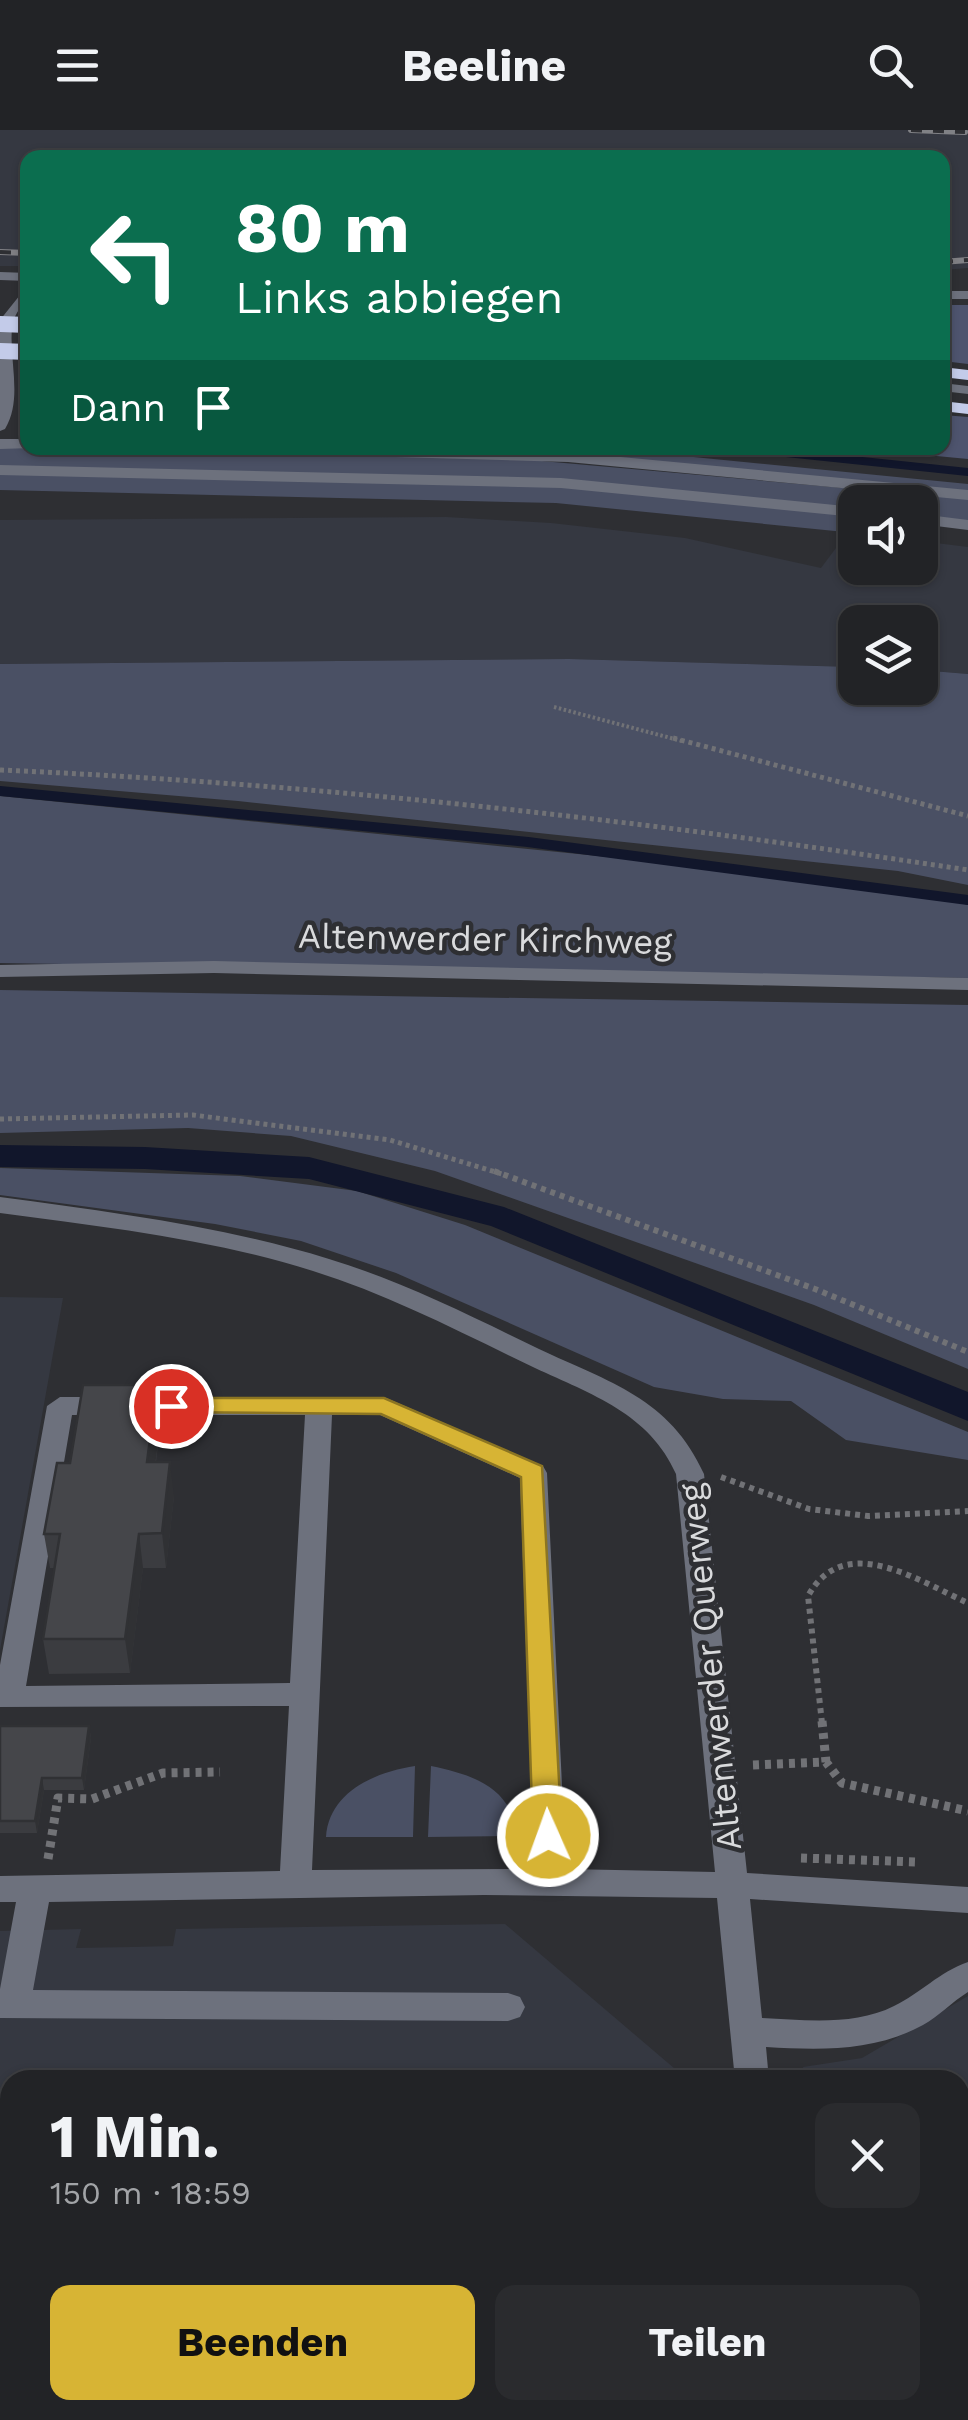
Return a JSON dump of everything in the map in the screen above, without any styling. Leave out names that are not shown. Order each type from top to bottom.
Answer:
[{"type":"street","points":[[0,426],[7,411],[1,332],[20,301]]},
{"type":"street","points":[[498,455],[568,457],[968,495]]},
{"type":"street","points":[[0,470],[542,482],[838,510]]},
{"type":"street","points":[[938,522],[968,525]]},
{"type":"street","name":"Altenwerder Kirchweg","points":[[0,971],[254,968],[968,984]]},
{"type":"street","name":"Altenwerder Querweg","points":[[0,1206],[232,1241],[362,1279],[649,1414],[676,1442],[690,1474],[751,2070]]},
{"type":"street","points":[[305,1694],[9,1698],[60,1406],[384,1406],[533,1472],[550,1880]]},
{"type":"street","points":[[295,1885],[319,1406]]},
{"type":"street","points":[[0,1888],[550,1880],[734,1882],[968,1900]]},
{"type":"street","points":[[39,1888],[7,2004],[508,2007]]},
{"type":"street","points":[[747,2032],[860,2034],[909,2016],[948,1984],[968,1976]]},
{"type":"path","points":[[554,706],[968,816]]},
{"type":"path","points":[[0,770],[234,781],[777,841],[968,870]]},
{"type":"path","points":[[0,1119],[192,1115],[390,1140],[532,1185],[968,1352]]},
{"type":"path","points":[[690,1474],[731,1478],[809,1508],[868,1516],[968,1511]]},
{"type":"path","points":[[968,1603],[887,1569],[858,1563],[834,1565],[818,1578],[808,1596],[826,1762],[842,1783],[968,1812]]},
{"type":"path","points":[[762,1765],[826,1762]]},
{"type":"path","points":[[39,1888],[58,1798],[92,1799],[163,1773],[220,1772]]},
{"type":"shaded area","points":[[0,130],[968,130],[968,268],[950,269],[950,150],[20,150],[20,266],[0,266]]},
{"type":"shaded area","points":[[950,305],[968,305],[968,364],[950,362]]},
{"type":"shaded area","points":[[950,416],[968,417],[968,459],[926,455],[950,455]]},
{"type":"shaded area","points":[[0,447],[20,447],[20,455],[507,458],[838,487],[838,531],[556,503],[0,490]]},
{"type":"shaded area","points":[[574,455],[674,455],[968,484],[968,491],[938,488],[938,485]]},
{"type":"shaded area","points":[[938,496],[968,499],[968,523],[938,519]]},
{"type":"shaded area","points":[[446,517],[551,523],[685,538],[821,568],[838,545],[838,585],[938,585],[938,543],[968,547],[968,674],[938,672],[938,605],[838,605],[838,667],[569,659],[0,664],[0,520]]},
{"type":"shaded area","points":[[569,659],[838,667],[838,705],[938,705],[938,672],[968,674],[968,885],[898,871],[238,801],[0,781],[0,664]]},
{"type":"shaded area","points":[[0,796],[618,858],[954,901],[968,905],[968,978],[0,963]]},
{"type":"shaded area","points":[[0,990],[968,1005],[968,1369],[814,1305],[435,1171],[291,1136],[188,1128],[0,1133]]},
{"type":"shaded area","points":[[0,1168],[240,1176],[357,1191],[465,1225],[968,1432],[968,1460],[846,1440],[791,1401],[723,1399],[654,1387],[396,1273],[301,1241],[215,1224],[0,1195]]},
{"type":"shaded area","points":[[0,1297],[63,1298],[0,1650]]},
{"type":"shaded area","points":[[415,1766],[413,1837],[326,1837],[329,1821],[345,1796],[370,1779]]},
{"type":"shaded area","points":[[431,1766],[488,1786],[508,1806],[518,1836],[428,1837]]},
{"type":"shaded area","points":[[505,1924],[676,2070],[0,2070],[0,1931],[81,1929],[76,1948],[173,1946],[176,1929]]},
{"type":"shaded area","points":[[968,1996],[968,2070],[803,2070],[803,2067],[862,2058]]},
{"type":"building","points":[[83,1385],[157,1385],[147,1462],[170,1462],[162,1533],[139,1534],[125,1639],[43,1639],[60,1534],[44,1534],[57,1463],[70,1463]]},
{"type":"building","points":[[0,1726],[89,1726],[82,1778],[42,1778],[35,1821],[0,1821]]},
{"type":"waterway","points":[[805,455],[968,472]]},
{"type":"waterway","points":[[0,791],[528,842],[968,900]]},
{"type":"waterway","points":[[0,1156],[145,1158],[309,1168],[504,1218],[968,1407]]},
{"type":"railway","points":[[911,130],[965,132]]},
{"type":"railway","points":[[0,252],[20,253]]},
{"type":"railway","points":[[950,261],[968,260]]},
{"type":"route","points":[[171,1406],[384,1406],[533,1472],[548,1836]]}]
